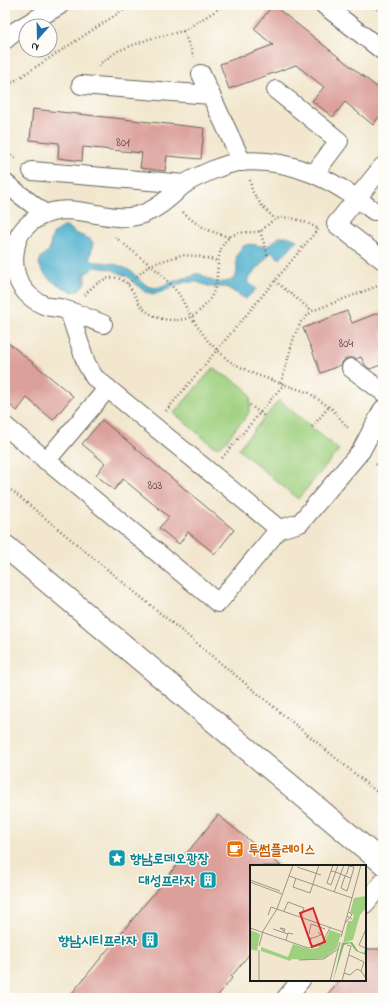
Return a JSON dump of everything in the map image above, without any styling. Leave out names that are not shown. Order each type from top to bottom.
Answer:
[{"type":"street","points":[[5,40],[18,30],[60,5]]},
{"type":"street","points":[[324,5],[383,51]]},
{"type":"street","points":[[201,74],[242,162]]},
{"type":"street","points":[[84,86],[211,95]]},
{"type":"street","points":[[276,90],[340,141],[314,174]]},
{"type":"street","points":[[103,324],[72,312],[47,306],[32,299],[21,287],[14,272],[13,256],[17,241],[25,227],[38,217],[53,211],[69,211],[121,217],[135,216],[160,206],[184,184],[210,172],[238,162],[272,162],[304,170],[336,185],[374,211]]},
{"type":"street","points":[[383,166],[336,224],[383,260]]},
{"type":"street","points":[[32,171],[184,184]]},
{"type":"street","points":[[5,183],[45,214]]},
{"type":"street","points":[[72,312],[86,363],[94,377],[279,529]]},
{"type":"street","points":[[351,368],[383,392]]},
{"type":"street","points":[[46,461],[108,388]]},
{"type":"street","points":[[5,426],[218,603],[279,529],[300,523],[360,451],[383,409]]},
{"type":"street","points":[[5,546],[383,863]]},
{"type":"street","points":[[366,903],[383,882]]},
{"type":"street","points":[[286,998],[300,981]]},
{"type":"path","points":[[5,87],[130,5]]},
{"type":"path","points":[[84,86],[101,63],[118,51],[149,39],[183,30],[225,5]]},
{"type":"path","points":[[365,5],[383,11]]},
{"type":"path","points":[[183,30],[201,74]]},
{"type":"path","points":[[250,181],[252,191],[262,206],[275,219]]},
{"type":"path","points":[[244,182],[256,181]]},
{"type":"path","points":[[170,197],[194,223],[211,232],[229,237]]},
{"type":"path","points":[[176,216],[189,207]]},
{"type":"path","points":[[72,312],[94,286],[104,279],[116,278],[128,284],[142,308],[154,316],[166,320],[178,320],[191,317],[206,306],[214,293],[218,277],[218,261],[221,249],[229,237],[239,232],[260,231],[275,219],[290,218],[306,222],[319,229],[153,425]]},
{"type":"path","points":[[260,231],[268,256]]},
{"type":"path","points":[[122,236],[114,237],[159,272],[179,294],[191,317],[208,342],[229,361],[248,371],[309,393],[329,407],[349,428],[360,451]]},
{"type":"path","points":[[128,284],[150,265],[180,255],[196,256],[218,261]]},
{"type":"path","points":[[274,281],[312,311]]},
{"type":"path","points":[[210,472],[260,413],[282,383],[294,337],[301,322],[312,311],[383,284]]},
{"type":"path","points":[[250,405],[265,417]]},
{"type":"path","points":[[312,427],[329,407]]},
{"type":"path","points":[[5,485],[383,797]]},
{"type":"green space","points":[[213,368],[240,384],[249,395],[251,402],[246,418],[225,442],[216,447],[174,413]]},
{"type":"green space","points":[[279,400],[339,450],[298,499],[238,449]]},
{"type":"water","points":[[68,226],[75,233],[90,239],[93,242],[90,258],[94,262],[109,263],[123,267],[132,272],[146,285],[155,288],[183,278],[191,277],[195,274],[202,275],[215,282],[227,281],[235,278],[237,270],[236,258],[244,246],[252,244],[261,246],[269,245],[279,237],[290,237],[297,240],[280,259],[271,252],[247,281],[256,289],[246,299],[226,287],[211,287],[197,282],[185,282],[155,294],[145,292],[127,276],[110,269],[95,267],[85,274],[85,283],[79,290],[73,292],[49,278],[39,264],[41,257],[49,251],[55,232]]},
{"type":"building","points":[[273,5],[383,92],[383,112],[373,125],[345,102],[333,117],[312,101],[324,87],[296,65],[229,89],[220,64],[273,45],[254,29]]},
{"type":"building","points":[[33,109],[204,128],[201,159],[167,156],[165,171],[140,168],[142,153],[83,147],[82,161],[58,158],[59,143],[30,140]]},
{"type":"building","points":[[347,311],[352,323],[383,311],[383,364],[370,369],[365,365],[361,357],[356,359],[347,358],[341,365],[321,373],[303,328]]},
{"type":"building","points":[[5,340],[73,396],[53,420],[27,398],[17,411],[5,401]]},
{"type":"building","points":[[102,420],[234,530],[215,554],[188,532],[179,544],[159,528],[169,517],[123,479],[114,490],[96,475],[105,463],[82,444]]},
{"type":"building","points":[[218,815],[280,865],[250,865],[250,953],[216,998],[68,998]]},
{"type":"building","points":[[366,949],[383,949],[383,998],[324,998],[339,981],[366,981]]},
{"type":"place","name":"투썸플레이스","points":[[235,849]]},
{"type":"place","name":"향남로데오광장","points":[[117,858]]},
{"type":"place","name":"대성프라자","points":[[208,880]]},
{"type":"place","name":"향남시티프라자","points":[[150,940]]}]
